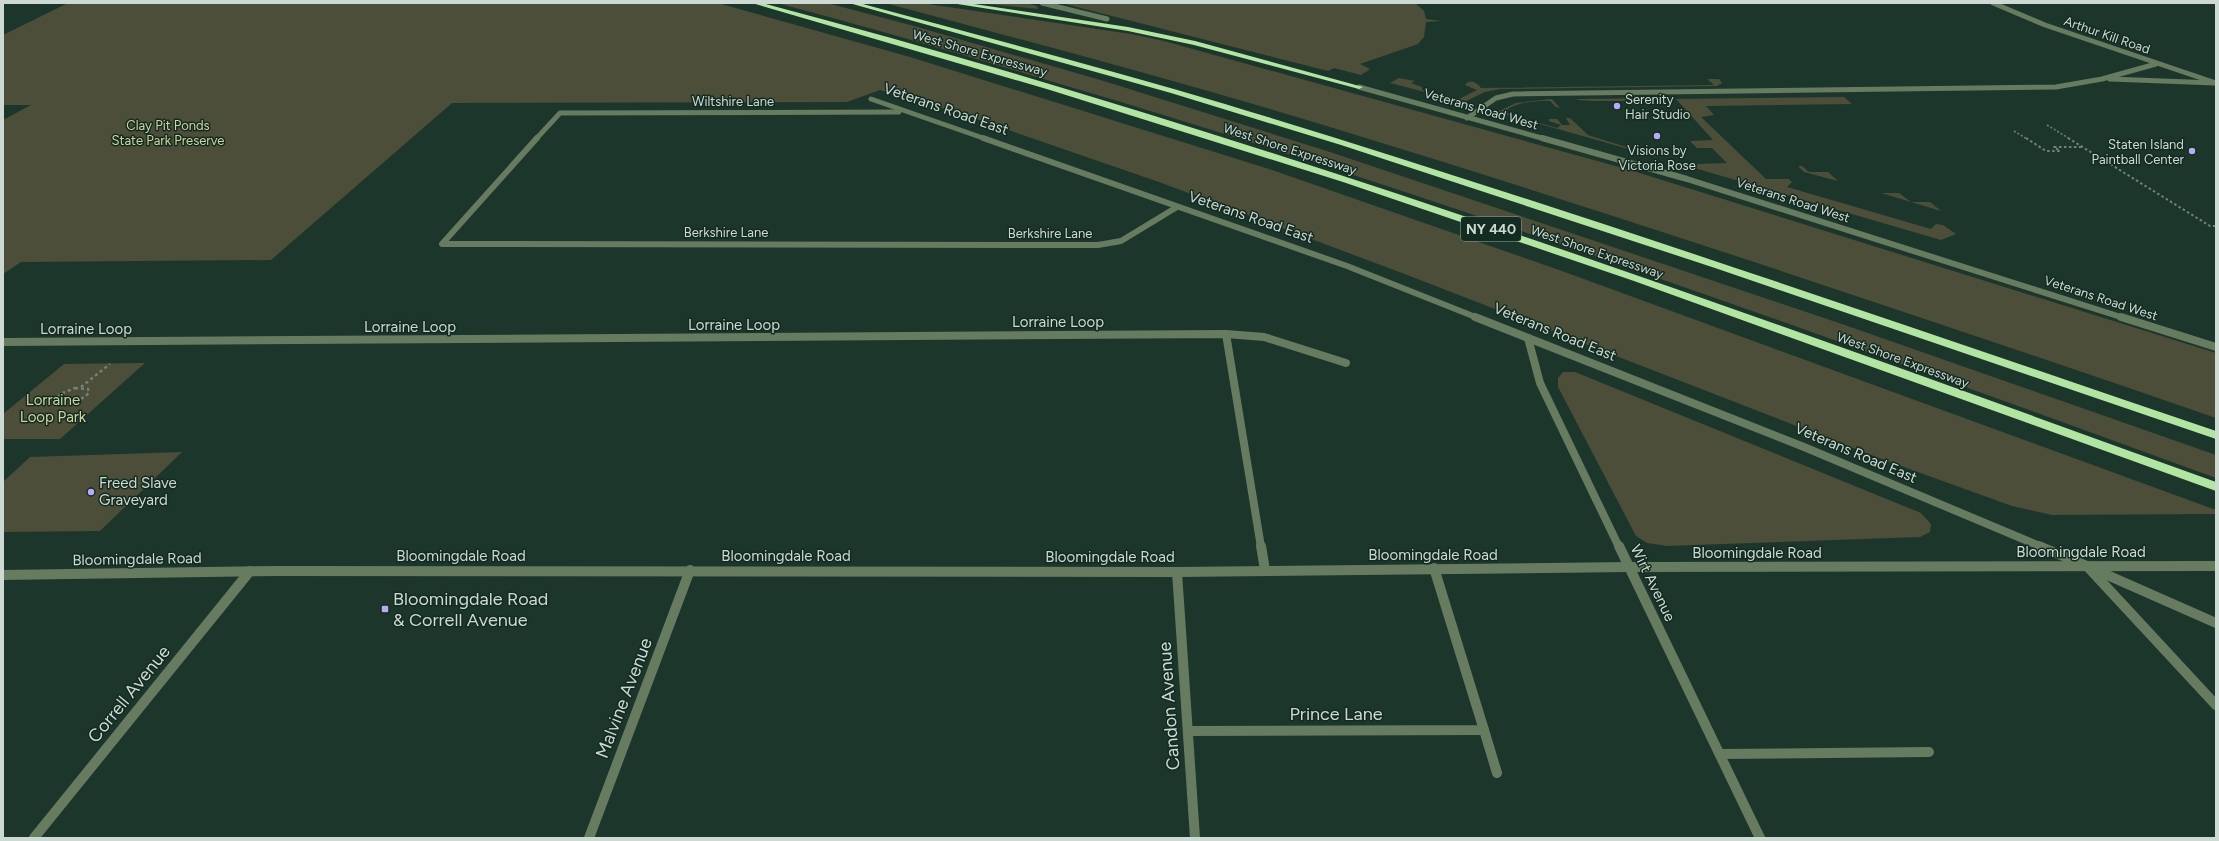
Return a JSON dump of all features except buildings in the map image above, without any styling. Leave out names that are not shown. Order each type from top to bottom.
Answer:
[{"type":"highway","name":"West Shore Expressway","points":[[755,3],[961,61],[1178,126],[1412,202],[1785,331],[2216,487]]},
{"type":"highway","name":"West Shore Expressway","points":[[852,3],[1217,105],[1467,183],[1809,296],[2216,435]]},
{"type":"highway","points":[[954,3],[1128,29],[1195,43],[1359,87]]},
{"type":"street","points":[[1042,3],[1107,19]]},
{"type":"street","name":"Arthur Kill Road","points":[[1993,3],[2053,28],[2215,83]]},
{"type":"street","points":[[1466,118],[1496,98],[1513,94],[2056,87],[2102,79],[2156,64]]},
{"type":"street","points":[[2102,79],[2215,83]]},
{"type":"street","name":"Veterans Road West","points":[[1359,87],[1687,179],[2216,347]]},
{"type":"street","name":"Veterans Road East","points":[[871,99],[1347,266],[1804,447],[2087,566],[2216,623]]},
{"type":"street","name":"Wiltshire Lane","points":[[560,113],[907,112]]},
{"type":"street","name":"Berkshire Lane","points":[[560,113],[442,244],[1098,245],[1122,241],[1177,207]]},
{"type":"street","points":[[1226,334],[1265,570]]},
{"type":"street","name":"Lorraine Loop","points":[[3,342],[1226,334],[1264,337],[1346,363]]},
{"type":"street","name":"Wirt Avenue","points":[[1528,338],[1540,382],[1760,838]]},
{"type":"street","points":[[2087,566],[2216,705]]},
{"type":"street","name":"Bloomingdale Road","points":[[3,575],[250,571],[690,570],[1177,572],[1434,568],[2216,566]]},
{"type":"street","points":[[1434,568],[1497,773]]},
{"type":"street","name":"Malvine Avenue","points":[[589,838],[690,570]]},
{"type":"street","name":"Correll Avenue","points":[[34,838],[250,571]]},
{"type":"street","name":"Candon Avenue","points":[[1177,572],[1195,838]]},
{"type":"street","name":"Prince Lane","points":[[1188,731],[1484,730]]},
{"type":"street","points":[[1720,754],[1929,752]]},
{"type":"path","points":[[2047,125],[2210,226],[2216,226]]},
{"type":"path","points":[[2014,131],[2046,151],[2060,151],[2054,147],[2083,147]]},
{"type":"path","points":[[81,387],[89,391],[82,399],[66,404],[55,402],[60,394],[81,387],[112,362]]},
{"type":"green space","name":"Clay Pit Ponds State Park Preserve","points":[[68,3],[718,3],[910,57],[1269,169],[1562,271],[2216,510],[2216,514],[2052,515],[2012,506],[1879,458],[1402,273],[1159,182],[962,114],[880,90],[847,102],[452,103],[271,260],[21,262],[3,274],[3,120],[31,105],[3,105],[3,35]]},
{"type":"green space","points":[[777,3],[827,3],[914,26],[1107,82],[1330,152],[1839,323],[2216,455],[2216,478],[1671,282],[1397,189],[1121,102],[820,14]]},
{"type":"green space","points":[[885,3],[921,3],[1131,34],[1164,41],[1630,170],[2216,353],[2216,418],[1774,269],[1442,161],[1219,94]]},
{"type":"green space","points":[[978,3],[1026,3],[1037,6],[1038,9]]},
{"type":"green space","points":[[1061,3],[1415,3],[1424,11],[1426,19],[1441,21],[1426,22],[1424,37],[1418,44],[1360,64],[1370,69],[1361,75],[1334,68],[1328,71]]},
{"type":"green space","points":[[1399,78],[1415,81],[1411,83],[1422,87],[1422,90],[1459,99],[1477,90],[1465,85],[1469,82],[1475,83],[1481,88],[1714,85],[1707,79],[1719,79],[1722,83],[1717,86],[1500,89],[1485,92],[1464,102],[1390,83]]},
{"type":"green space","points":[[1844,97],[1852,104],[1706,106],[1714,115],[1701,117],[1766,179],[1789,179],[1792,182],[1787,187],[1931,229],[1936,224],[1943,225],[1956,234],[1941,240],[1691,167],[1698,164],[1727,163],[1712,148],[1697,148],[1690,141],[1713,140],[1676,99]]},
{"type":"green space","points":[[1666,98],[1668,100],[1603,101],[1576,99]]},
{"type":"green space","points":[[1552,99],[1560,108],[1556,107],[1550,101],[1538,101],[1519,104],[1503,112],[1557,128],[1561,125],[1549,121],[1549,119],[1557,119],[1562,125],[1570,125],[1566,118],[1570,118],[1588,135],[1664,159],[1497,112],[1516,103]]},
{"type":"green space","points":[[1798,166],[1802,166],[1809,172],[1828,172],[1838,181],[1804,172]]},
{"type":"green space","points":[[1881,193],[1899,193],[1911,202]]},
{"type":"green space","points":[[1911,202],[1930,202],[1941,211]]},
{"type":"green space","name":"Lorraine Loop Park","points":[[145,363],[60,439],[3,439],[3,414],[64,364]]},
{"type":"green space","points":[[1563,372],[1575,372],[1921,513],[1931,524],[1930,532],[1920,537],[1667,546],[1647,543],[1636,536],[1558,387],[1558,378]]},
{"type":"green space","points":[[182,452],[100,531],[3,532],[3,482],[30,457]]},
{"type":"place","name":"Serenity Hair Studio","points":[[1617,106]]},
{"type":"place","name":"Visions by Victoria Rose","points":[[1657,136]]},
{"type":"place","name":"Staten Island Paintball Center","points":[[2192,151]]},
{"type":"place","name":"Freed Slave Graveyard","points":[[91,492]]},
{"type":"place","name":"Bloomingdale Road & Correll Avenue","points":[[385,609]]}]
